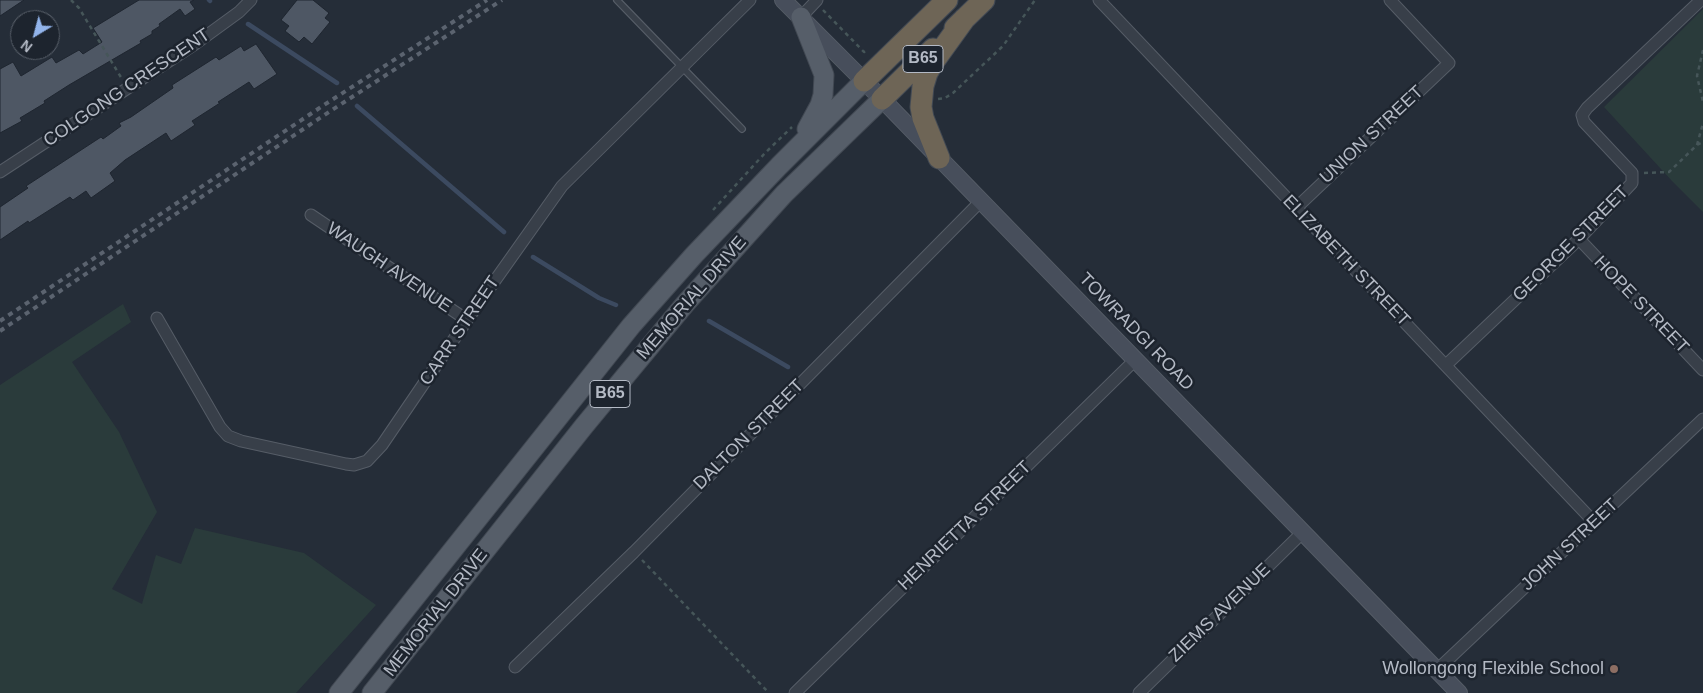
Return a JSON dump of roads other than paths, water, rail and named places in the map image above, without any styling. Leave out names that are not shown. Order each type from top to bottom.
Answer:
[{"type":"highway","name":"MEMORIAL DRIVE","points":[[864,81],[947,0]]},
{"type":"highway","name":"MEMORIAL DRIVE","points":[[882,99],[984,0]]},
{"type":"highway","points":[[939,158],[923,118],[921,107],[923,86],[927,73],[934,61],[965,18]]},
{"type":"main road","name":"TOWRADGI ROAD","points":[[783,0],[882,99],[1459,693]]},
{"type":"main road","points":[[779,166],[816,115],[823,95],[824,75],[801,17]]},
{"type":"main road","name":"MEMORIAL DRIVE","points":[[339,693],[631,326],[694,255],[864,81]]},
{"type":"main road","name":"MEMORIAL DRIVE","points":[[372,693],[596,412],[685,304],[784,194],[882,99]]},
{"type":"street","name":"COLGONG CRESCENT","points":[[0,172],[195,44],[239,12],[251,0]]},
{"type":"street","name":"CARR STREET","points":[[157,318],[220,427],[228,436],[241,441],[354,465],[367,461],[377,452],[562,186],[750,0]]},
{"type":"street","name":"ELIZABETH STREET","points":[[1099,0],[1594,522]]},
{"type":"street","name":"UNION STREET","points":[[1296,208],[1449,63],[1390,0]]},
{"type":"street","name":"GEORGE STREET","points":[[1446,365],[1579,239],[1632,183],[1632,173],[1584,122],[1582,114],[1701,0]]},
{"type":"street","points":[[801,17],[816,1]]},
{"type":"street","name":"DALTON STREET","points":[[515,667],[634,552],[981,201]]},
{"type":"street","name":"WAUGH AVENUE","points":[[311,215],[467,320]]},
{"type":"street","name":"HOPE STREET","points":[[1579,239],[1703,370]]},
{"type":"street","name":"HENRIETTA STREET","points":[[796,693],[1136,360]]},
{"type":"street","name":"JOHN STREET","points":[[1437,670],[1703,419]]},
{"type":"street","name":"ZIEMS AVENUE","points":[[1139,693],[1302,533]]},
{"type":"lane","points":[[617,0],[742,129]]},
{"type":"waterway","points":[[248,24],[337,83]]},
{"type":"waterway","points":[[357,106],[504,232]]},
{"type":"waterway","points":[[533,257],[599,298],[616,305]]},
{"type":"waterway","points":[[709,321],[788,367]]},
{"type":"railway","points":[[0,321],[324,105],[487,0]]},
{"type":"railway","points":[[0,331],[332,110],[502,0]]},
{"type":"place","name":"Wollongong Flexible School","points":[[1614,669]]}]
